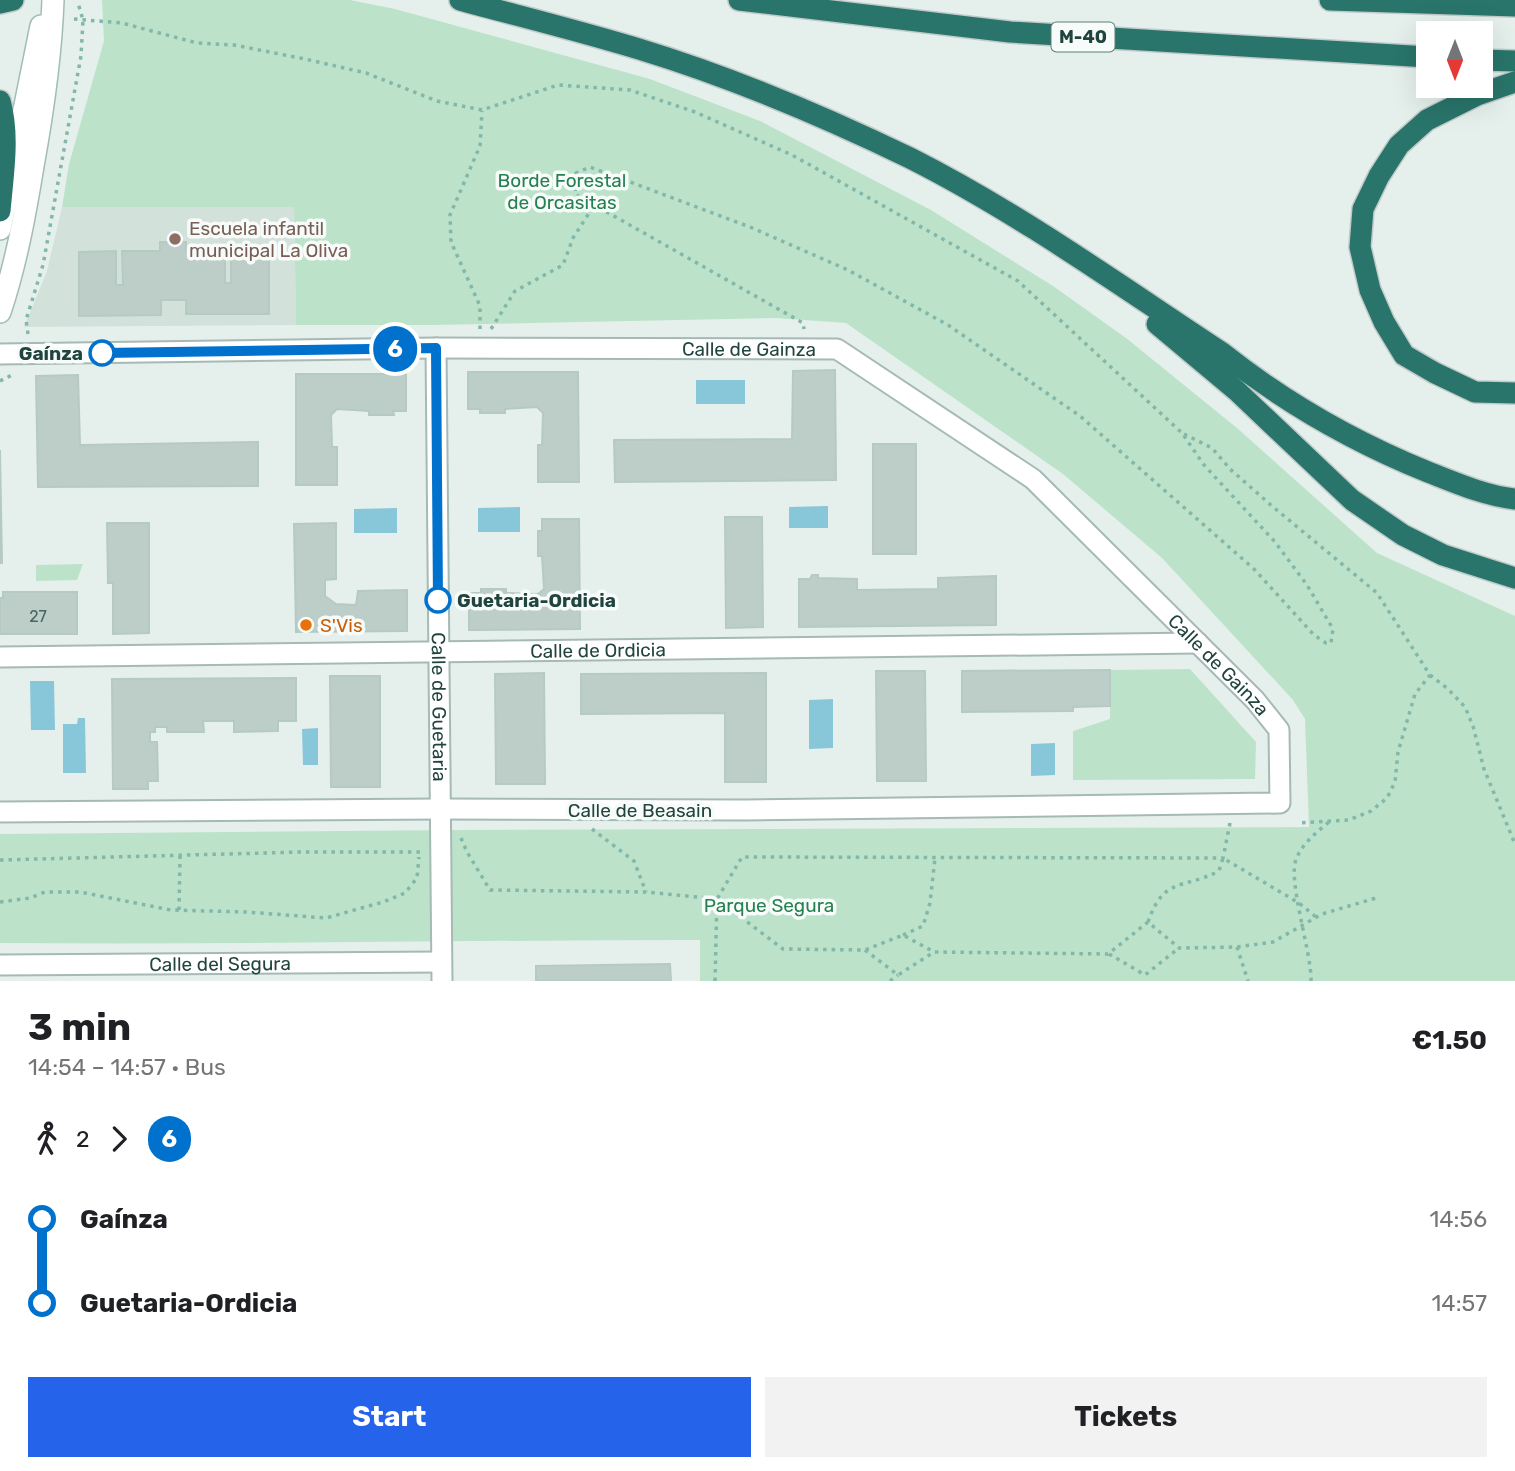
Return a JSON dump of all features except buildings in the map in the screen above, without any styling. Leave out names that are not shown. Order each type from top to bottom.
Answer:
[{"type":"highway","points":[[0,3],[13,0]]},
{"type":"highway","points":[[460,0],[641,49],[710,73],[800,109],[909,158],[1002,208],[1221,352],[1250,375],[1352,438],[1454,482],[1515,499]]},
{"type":"highway","name":"M-40","points":[[739,0],[1010,32],[1416,56]]},
{"type":"highway","points":[[1330,0],[1515,6]]},
{"type":"highway","points":[[1493,60],[1515,61]]},
{"type":"highway","points":[[1515,82],[1477,95],[1427,120],[1399,145],[1379,176],[1363,209],[1360,247],[1370,290],[1384,322],[1404,355],[1475,391],[1515,393]]},
{"type":"highway","points":[[0,101],[4,112],[5,146],[0,211]]},
{"type":"highway","points":[[1077,257],[1237,390],[1352,500],[1404,535],[1443,555],[1515,578]]},
{"type":"main road","points":[[0,229],[36,45],[51,0]]},
{"type":"main road","points":[[0,312],[19,242],[41,121],[51,0]]},
{"type":"street","name":"Calle de Gainza","points":[[0,354],[436,348],[838,349],[1033,480],[1255,700],[1279,730],[1280,803]]},
{"type":"street","name":"Calle de Guetaria","points":[[436,348],[442,972]]},
{"type":"street","name":"Calle de Ordicia","points":[[0,657],[1198,643]]},
{"type":"street","name":"Calle de Beasain","points":[[0,812],[746,810],[1280,803]]},
{"type":"street","name":"Calle del Segura","points":[[0,964],[442,972]]},
{"type":"path","points":[[27,332],[26,320],[43,265],[79,69],[83,20],[78,3]]},
{"type":"path","points":[[74,19],[122,23],[197,43],[234,45],[305,59],[366,73],[437,101],[482,110],[558,85],[631,90],[695,112],[792,155],[1018,281],[1182,433],[1204,466],[1275,542],[1307,586],[1333,629],[1331,643],[1326,643],[1314,635],[1254,569],[1080,416],[948,325],[848,270],[750,227],[590,167],[576,173],[575,194],[803,323],[805,349]]},
{"type":"path","points":[[479,348],[480,306],[451,242],[450,215],[480,146],[482,110]]},
{"type":"path","points":[[479,348],[515,291],[564,265],[573,238],[591,210]]},
{"type":"path","points":[[1182,433],[1212,448],[1230,469],[1272,506],[1377,593],[1430,675],[1465,707],[1473,726],[1483,768],[1515,844]]},
{"type":"path","points":[[1299,823],[1349,820],[1371,811],[1387,798],[1395,782],[1398,752],[1415,694],[1430,675]]},
{"type":"path","points":[[1311,981],[1311,964],[1293,875],[1295,859],[1312,836],[1330,821]]},
{"type":"path","points":[[1108,954],[1148,922],[1154,904],[1167,888],[1206,878],[1219,871],[1230,823]]},
{"type":"path","points":[[587,825],[634,860],[646,892]]},
{"type":"path","points":[[458,830],[467,852],[490,890],[646,892],[717,899],[783,949],[865,950],[923,926],[930,903],[935,858]]},
{"type":"path","points":[[0,860],[303,852],[467,852]]},
{"type":"path","points":[[0,902],[30,898],[45,892],[80,892],[131,904],[179,910],[326,918],[405,893],[418,878],[420,852]]},
{"type":"path","points":[[179,910],[180,855]]},
{"type":"path","points":[[715,981],[717,899],[742,858],[1223,859],[1316,917]]},
{"type":"path","points":[[1145,975],[1179,948],[1237,947],[1273,942],[1316,917],[1376,898]]},
{"type":"path","points":[[1148,922],[1179,948]]},
{"type":"path","points":[[903,935],[934,952],[1108,954],[1145,975]]},
{"type":"path","points":[[1237,947],[1248,981]]},
{"type":"path","points":[[865,950],[898,975]]},
{"type":"path","points":[[890,981],[934,952]]},
{"type":"path","points":[[1145,975],[1145,981]]},
{"type":"shaded area","name":"Escuela infantil municipal La Oliva","points":[[62,207],[294,207],[296,325],[24,327],[47,271]]},
{"type":"green space","points":[[102,0],[350,0],[395,9],[650,79],[760,121],[931,210],[1053,286],[1126,338],[1237,428],[1377,553],[1515,616],[1515,981],[700,981],[700,940],[0,943],[0,834],[1309,827],[1305,719],[1293,700],[1162,558],[1063,474],[846,323],[776,318],[296,325],[294,207],[62,207],[69,164],[104,41]]},
{"type":"green space","points":[[83,564],[77,580],[36,581],[36,565]]},
{"type":"green space","points":[[1190,669],[1256,742],[1255,779],[1073,780],[1073,731],[1110,719],[1110,670]]},
{"type":"water","points":[[696,380],[745,380],[745,404],[696,404]]},
{"type":"water","points":[[828,506],[828,528],[789,528],[789,507]]},
{"type":"water","points":[[520,507],[520,532],[478,532],[478,508]]},
{"type":"water","points":[[397,508],[397,533],[354,533],[354,509]]},
{"type":"water","points":[[30,681],[54,681],[55,730],[31,730]]},
{"type":"water","points":[[833,699],[833,748],[809,749],[809,700]]},
{"type":"water","points":[[78,718],[85,718],[86,773],[63,773],[63,724],[77,724]]},
{"type":"water","points":[[318,728],[318,765],[303,765],[302,729]]},
{"type":"water","points":[[1055,743],[1055,775],[1031,776],[1031,744]]},
{"type":"bus line","name":"6","points":[[102,353],[436,348],[438,600]]},
{"type":"place","name":"Escuela infantil municipal La Oliva","points":[[175,239]]},
{"type":"place","name":"Gaínza","points":[[102,353]]},
{"type":"place","name":"Guetaria-Ordicia","points":[[438,600]]},
{"type":"place","name":"S'Vis","points":[[306,625]]},
{"type":"park label","name":"Borde Forestal de Orcasitas","points":[[562,191]]},
{"type":"park label","name":"Parque Segura","points":[[769,905]]}]
